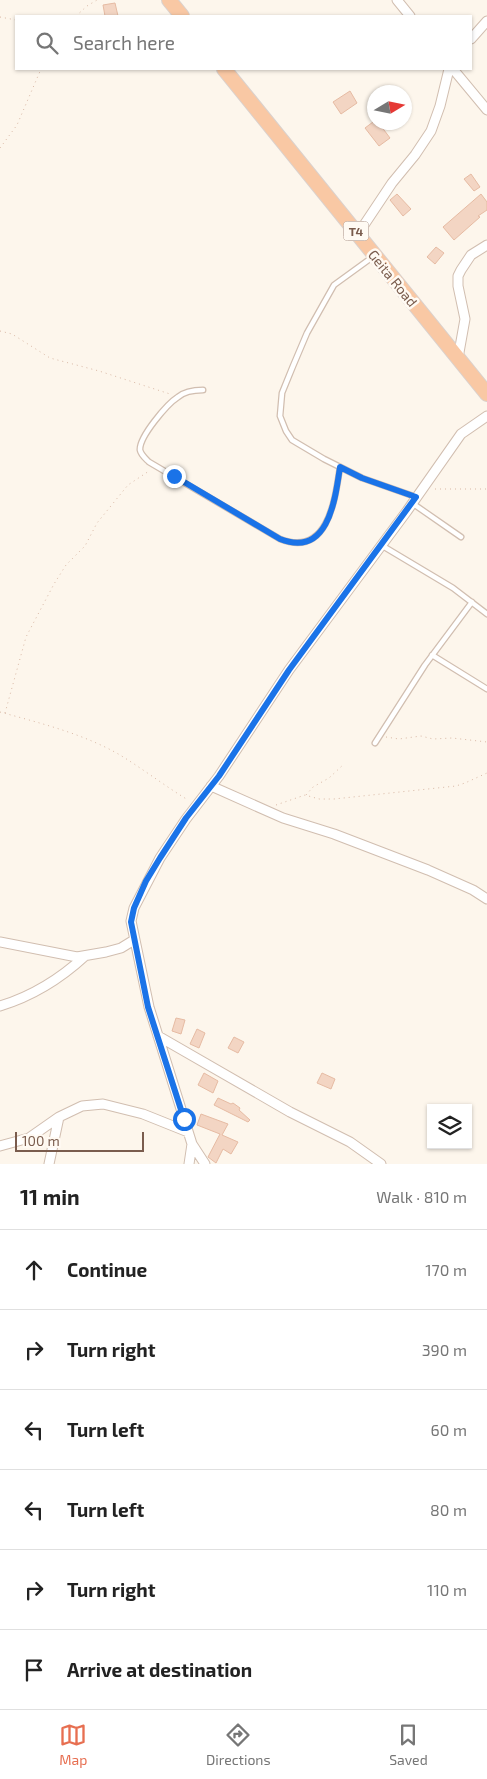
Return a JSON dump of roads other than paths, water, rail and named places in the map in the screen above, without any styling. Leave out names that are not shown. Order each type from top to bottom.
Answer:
[{"type":"highway","points":[[169,0],[181,15]]},
{"type":"highway","name":"Geita Road","points":[[225,70],[487,394]]},
{"type":"street","points":[[397,0],[409,15]]},
{"type":"street","points":[[472,38],[487,22]]},
{"type":"street","points":[[358,234],[392,183],[415,155],[431,131],[440,106],[449,70]]},
{"type":"street","points":[[454,70],[487,110]]},
{"type":"street","points":[[458,358],[466,319],[458,286],[458,276],[472,255],[487,245]]},
{"type":"street","points":[[206,1164],[192,1144],[148,1007],[131,922],[134,908],[160,858],[289,670],[461,434],[487,416]]},
{"type":"street","points":[[211,786],[260,809],[401,859],[473,890],[487,898]]},
{"type":"street","points":[[0,942],[77,957],[121,948],[134,940]]},
{"type":"street","points":[[0,1006],[43,988],[68,972],[85,956]]},
{"type":"street","points":[[158,1036],[290,1112],[350,1142],[381,1164]]},
{"type":"street","points":[[0,1146],[29,1138],[59,1117],[82,1106],[103,1104],[143,1114],[188,1132]]},
{"type":"street","points":[[49,1164],[59,1117]]},
{"type":"street","points":[[189,1164],[192,1144]]},
{"type":"lane","points":[[375,256],[334,285],[307,333],[282,393],[280,416],[292,440],[362,478],[414,500],[461,537]]},
{"type":"lane","points":[[203,390],[192,390],[178,396],[148,430],[140,447],[141,453],[144,458],[156,466],[280,539],[292,544],[304,543],[312,539],[326,523],[334,502],[340,467]]},
{"type":"lane","points":[[381,545],[453,588],[487,614]]},
{"type":"lane","points":[[375,743],[432,656],[472,602]]},
{"type":"lane","points":[[432,656],[487,689]]}]
